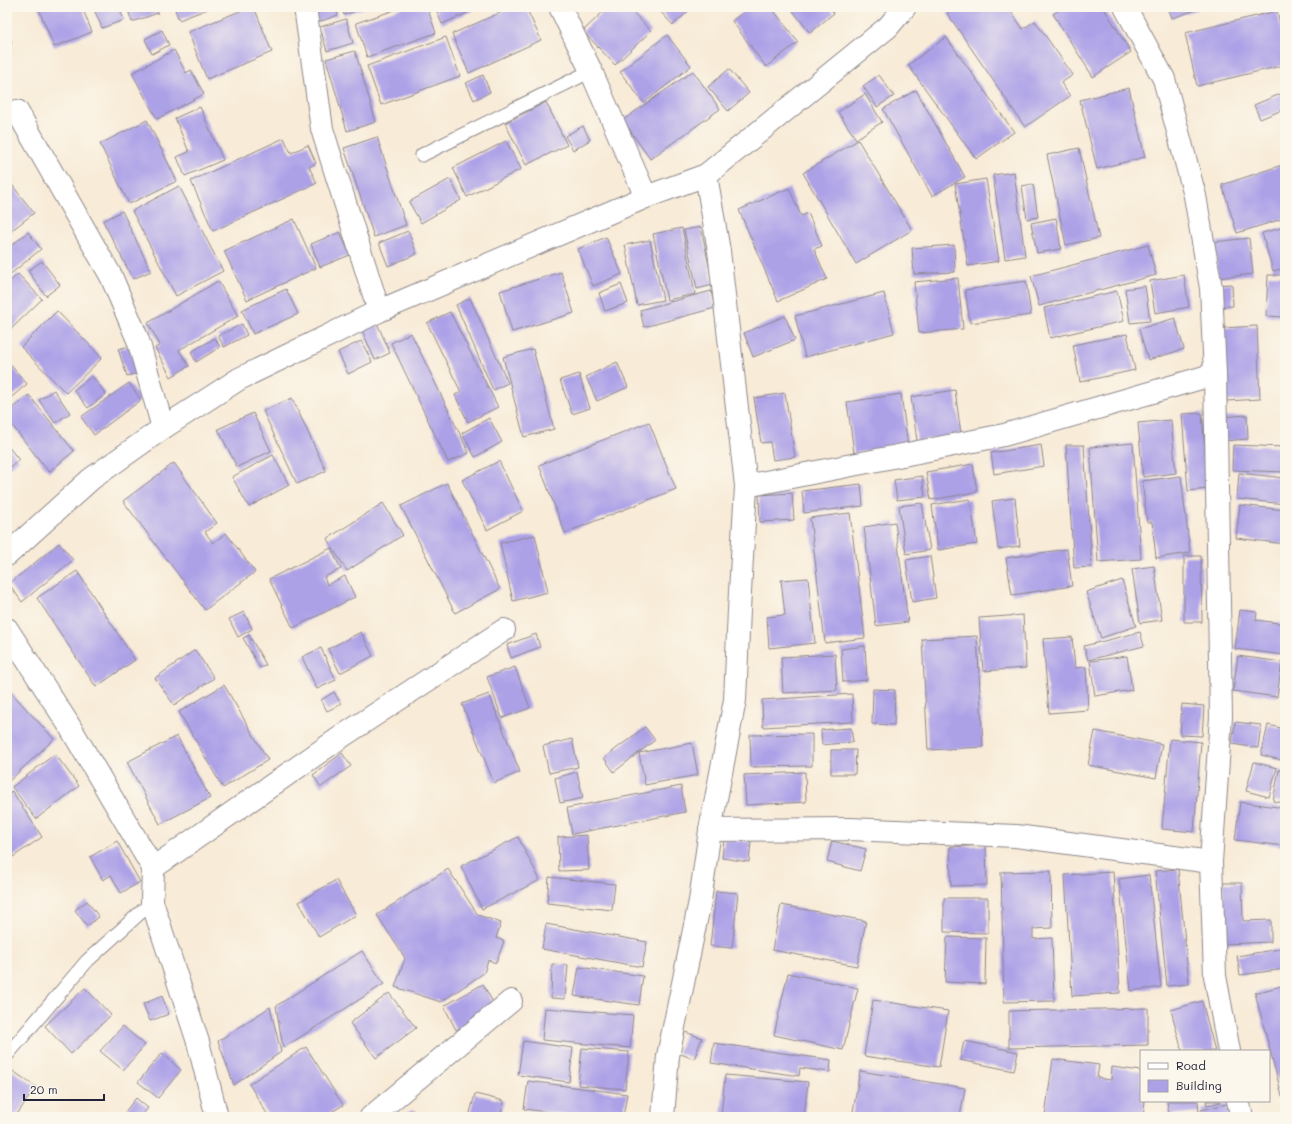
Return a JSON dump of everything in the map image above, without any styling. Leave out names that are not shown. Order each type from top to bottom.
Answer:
[{"type":"street","points":[[305,7],[322,129],[379,311]]},
{"type":"street","points":[[560,7],[591,71],[646,197]]},
{"type":"street","points":[[7,555],[92,478],[163,428],[239,379],[379,311],[646,197],[706,176],[888,27],[905,7]]},
{"type":"street","points":[[1125,7],[1164,79],[1195,196],[1211,288],[1215,374],[1221,717],[1211,862],[1214,976],[1229,1050]]},
{"type":"street","points":[[17,111],[111,276],[138,340],[163,428]]},
{"type":"street","points":[[663,1117],[668,1056],[700,901],[710,830],[736,700],[739,610],[746,486],[719,251],[706,176]]},
{"type":"street","points":[[746,486],[1004,435],[1215,374]]},
{"type":"street","points":[[7,629],[67,722],[153,868],[152,902],[198,1042],[217,1117]]},
{"type":"street","points":[[153,868],[338,739],[504,630]]},
{"type":"street","points":[[710,830],[849,829],[1016,836],[1211,862]]},
{"type":"street","points":[[371,1117],[511,1001]]},
{"type":"street","points":[[1238,1102],[1242,1117]]},
{"type":"lane","points":[[422,155],[591,71]]},
{"type":"lane","points":[[7,1055],[87,961],[152,902]]},
{"type":"building","points":[[38,7],[82,7],[92,32],[54,47]]},
{"type":"building","points":[[93,7],[119,7],[124,20],[102,28]]},
{"type":"building","points":[[127,7],[156,7],[158,13],[132,22]]},
{"type":"building","points":[[174,7],[213,7],[179,20]]},
{"type":"building","points":[[250,7],[254,7],[272,52],[207,79],[188,32]]},
{"type":"building","points":[[311,7],[336,7],[338,15],[316,23]]},
{"type":"building","points":[[341,7],[367,7],[344,15]]},
{"type":"building","points":[[404,7],[427,7],[436,33],[367,57],[356,23]]},
{"type":"building","points":[[435,7],[481,7],[442,24]]},
{"type":"building","points":[[513,7],[526,7],[541,40],[469,73],[452,34]]},
{"type":"building","points":[[608,7],[628,7],[651,31],[615,65],[583,31]]},
{"type":"building","points":[[656,7],[693,7],[673,25]]},
{"type":"building","points":[[750,7],[771,7],[798,42],[766,67],[732,21]]},
{"type":"building","points":[[790,7],[829,7],[834,13],[810,33]]},
{"type":"building","points":[[956,7],[969,7],[971,9],[974,7],[988,7],[991,11],[996,7],[1008,7],[1023,29],[1035,21],[1073,75],[1061,83],[1070,96],[1025,127],[947,13]]},
{"type":"building","points":[[1064,7],[1103,7],[1131,52],[1093,77],[1053,14]]},
{"type":"building","points":[[1168,7],[1205,7],[1172,18]]},
{"type":"building","points":[[1277,11],[1285,46],[1285,65],[1197,86],[1185,33]]},
{"type":"building","points":[[346,19],[353,43],[327,51],[320,27]]},
{"type":"building","points":[[162,30],[169,45],[152,54],[145,39]]},
{"type":"building","points":[[7,31],[12,43],[7,45]]},
{"type":"building","points":[[667,35],[691,66],[644,103],[620,72]]},
{"type":"building","points":[[446,37],[460,76],[381,105],[367,66]]},
{"type":"building","points":[[946,37],[1014,132],[976,159],[908,65]]},
{"type":"building","points":[[174,50],[186,73],[191,70],[204,94],[157,119],[132,73]]},
{"type":"building","points":[[355,51],[376,122],[347,131],[326,59]]},
{"type":"building","points":[[729,69],[749,93],[728,111],[708,87]]},
{"type":"building","points":[[693,71],[720,109],[650,159],[623,120]]},
{"type":"building","points":[[483,75],[490,92],[474,100],[466,83]]},
{"type":"building","points":[[879,75],[894,96],[877,107],[863,86]]},
{"type":"building","points":[[1129,88],[1145,157],[1097,169],[1080,100]]},
{"type":"building","points":[[916,90],[965,177],[932,196],[883,109]]},
{"type":"building","points":[[1285,92],[1285,109],[1260,119],[1254,105]]},
{"type":"building","points":[[865,94],[882,122],[856,139],[838,112]]},
{"type":"building","points":[[546,102],[567,145],[526,165],[505,123]]},
{"type":"building","points":[[200,107],[223,160],[185,176],[177,157],[189,152],[175,118]]},
{"type":"building","points":[[147,120],[177,181],[129,204],[100,144]]},
{"type":"building","points":[[583,126],[590,140],[573,150],[565,136]]},
{"type":"building","points":[[377,137],[406,225],[374,237],[344,148]]},
{"type":"building","points":[[284,138],[291,153],[308,145],[316,163],[309,167],[317,183],[213,231],[191,181]]},
{"type":"building","points":[[858,140],[912,230],[856,264],[803,173]]},
{"type":"building","points":[[506,141],[521,169],[467,197],[453,168]]},
{"type":"building","points":[[1079,148],[1099,238],[1066,245],[1047,155]]},
{"type":"building","points":[[1285,164],[1285,218],[1237,233],[1222,185]]},
{"type":"building","points":[[1014,172],[1025,256],[1005,259],[993,175]]},
{"type":"building","points":[[450,179],[461,200],[421,223],[409,202]]},
{"type":"building","points":[[986,179],[999,261],[968,266],[955,184]]},
{"type":"building","points":[[9,181],[34,213],[7,234],[7,183]]},
{"type":"building","points":[[1033,184],[1038,217],[1027,219],[1022,186]]},
{"type":"building","points":[[179,186],[223,271],[176,296],[132,211]]},
{"type":"building","points":[[789,188],[801,216],[808,213],[822,246],[814,249],[827,279],[778,301],[739,210]]},
{"type":"building","points":[[122,211],[151,271],[133,279],[103,221]]},
{"type":"building","points":[[1056,218],[1061,249],[1037,253],[1031,223]]},
{"type":"building","points":[[294,219],[316,268],[247,300],[224,251]]},
{"type":"building","points":[[701,227],[713,285],[697,289],[684,230]]},
{"type":"building","points":[[1285,227],[1285,268],[1273,271],[1262,233]]},
{"type":"building","points":[[682,228],[695,294],[667,300],[653,234]]},
{"type":"building","points":[[408,231],[417,254],[388,266],[379,243]]},
{"type":"building","points":[[28,232],[41,249],[7,277],[7,249]]},
{"type":"building","points":[[340,232],[350,255],[320,267],[311,244]]},
{"type":"building","points":[[606,237],[622,274],[593,286],[578,249]]},
{"type":"building","points":[[1249,238],[1253,274],[1218,278],[1214,242]]},
{"type":"building","points":[[650,240],[663,300],[637,305],[625,245]]},
{"type":"building","points":[[954,245],[955,272],[914,274],[912,248]]},
{"type":"building","points":[[1148,245],[1156,275],[1039,306],[1031,276]]},
{"type":"building","points":[[42,261],[60,285],[46,296],[28,271]]},
{"type":"building","points":[[561,272],[574,313],[512,332],[500,291]]},
{"type":"building","points":[[18,274],[42,299],[7,333],[7,284]]},
{"type":"building","points":[[1184,275],[1189,307],[1155,313],[1150,281]]},
{"type":"building","points":[[1268,275],[1285,275],[1285,317],[1266,316]]},
{"type":"building","points":[[958,278],[963,329],[919,333],[914,282]]},
{"type":"building","points":[[218,281],[238,316],[179,350],[189,366],[171,377],[155,348],[160,345],[148,323]]},
{"type":"building","points":[[1026,281],[1031,315],[970,323],[965,290]]},
{"type":"building","points":[[621,284],[628,303],[605,311],[599,293]]},
{"type":"building","points":[[1232,284],[1233,306],[1214,307],[1213,285]]},
{"type":"building","points":[[1145,286],[1150,321],[1130,323],[1125,289]]},
{"type":"building","points":[[286,289],[298,314],[253,334],[242,310]]},
{"type":"building","points":[[711,291],[715,308],[644,327],[640,310]]},
{"type":"building","points":[[1117,291],[1124,321],[1050,338],[1044,308]]},
{"type":"building","points":[[884,293],[894,333],[805,357],[795,316]]},
{"type":"building","points":[[470,298],[508,383],[493,390],[456,305]]},
{"type":"building","points":[[57,311],[102,358],[66,393],[21,347]]},
{"type":"building","points":[[450,312],[498,407],[468,422],[455,395],[461,392],[427,323]]},
{"type":"building","points":[[785,316],[795,340],[753,357],[744,333]]},
{"type":"building","points":[[1175,318],[1184,349],[1148,360],[1139,329]]},
{"type":"building","points":[[377,323],[390,353],[375,360],[362,330]]},
{"type":"building","points":[[242,324],[247,335],[224,347],[218,336]]},
{"type":"building","points":[[1257,326],[1260,399],[1227,401],[1223,328]]},
{"type":"building","points":[[411,333],[469,453],[448,462],[391,343]]},
{"type":"building","points":[[1127,334],[1135,370],[1080,382],[1073,345]]},
{"type":"building","points":[[215,338],[220,347],[196,362],[191,352]]},
{"type":"building","points":[[361,341],[372,362],[348,374],[338,352]]},
{"type":"building","points":[[130,346],[138,373],[127,376],[118,349]]},
{"type":"building","points":[[533,349],[554,429],[524,437],[503,357]]},
{"type":"building","points":[[7,361],[27,384],[7,401]]},
{"type":"building","points":[[617,362],[628,387],[597,401],[586,377]]},
{"type":"building","points":[[579,374],[590,408],[572,414],[560,380]]},
{"type":"building","points":[[92,376],[106,394],[88,408],[74,390]]},
{"type":"building","points":[[129,383],[141,400],[94,435],[81,417]]},
{"type":"building","points":[[54,390],[70,413],[55,423],[39,400]]},
{"type":"building","points":[[955,390],[961,434],[917,441],[911,397]]},
{"type":"building","points":[[785,393],[795,457],[773,460],[770,442],[761,443],[754,398]]},
{"type":"building","points":[[901,394],[908,446],[854,453],[847,402]]},
{"type":"building","points":[[29,395],[74,451],[49,472],[7,419],[7,412]]},
{"type":"building","points":[[292,398],[326,471],[297,484],[263,411]]},
{"type":"building","points":[[253,413],[271,451],[237,467],[218,429]]},
{"type":"building","points":[[1202,413],[1208,489],[1188,491],[1182,414]]},
{"type":"building","points":[[1247,415],[1248,439],[1223,441],[1222,417]]},
{"type":"building","points":[[489,418],[502,442],[475,457],[462,433]]},
{"type":"building","points":[[1171,420],[1176,473],[1143,477],[1138,423]]},
{"type":"building","points":[[649,422],[676,489],[565,533],[539,465]]},
{"type":"building","points":[[1133,443],[1141,559],[1098,562],[1090,447]]},
{"type":"building","points":[[7,445],[19,460],[7,470]]},
{"type":"building","points":[[1041,445],[1044,466],[994,474],[991,453]]},
{"type":"building","points":[[1066,445],[1084,445],[1092,567],[1074,568]]},
{"type":"building","points":[[1233,445],[1285,447],[1285,472],[1232,470]]},
{"type":"building","points":[[273,455],[289,485],[249,507],[232,477]]},
{"type":"building","points":[[499,461],[523,511],[487,530],[462,480]]},
{"type":"building","points":[[174,463],[217,523],[205,532],[213,543],[226,533],[255,572],[205,610],[123,501]]},
{"type":"building","points":[[973,464],[977,492],[931,500],[926,472]]},
{"type":"building","points":[[1239,473],[1285,478],[1285,504],[1237,499]]},
{"type":"building","points":[[922,476],[925,497],[897,500],[894,480]]},
{"type":"building","points":[[1181,476],[1190,553],[1156,558],[1152,522],[1147,522],[1142,481]]},
{"type":"building","points":[[447,483],[500,589],[455,613],[401,506]]},
{"type":"building","points":[[861,484],[863,506],[804,513],[802,491]]},
{"type":"building","points":[[792,493],[794,520],[760,522],[759,495]]},
{"type":"building","points":[[1015,498],[1020,546],[998,549],[992,501]]},
{"type":"building","points":[[970,499],[977,544],[938,550],[932,505]]},
{"type":"building","points":[[383,503],[403,535],[347,571],[327,539]]},
{"type":"building","points":[[922,503],[930,550],[906,554],[899,506]]},
{"type":"building","points":[[1240,505],[1285,510],[1285,544],[1236,538]]},
{"type":"building","points":[[850,513],[865,638],[825,643],[810,518]]},
{"type":"building","points":[[895,522],[908,622],[876,626],[864,527]]},
{"type":"building","points":[[535,535],[548,592],[513,601],[500,543]]},
{"type":"building","points":[[59,543],[73,560],[22,602],[9,584]]},
{"type":"building","points":[[331,548],[341,569],[324,577],[327,585],[345,576],[355,597],[293,628],[269,579]]},
{"type":"building","points":[[1067,549],[1072,586],[1012,595],[1006,558]]},
{"type":"building","points":[[930,556],[936,598],[912,602],[906,560]]},
{"type":"building","points":[[1184,556],[1201,556],[1202,622],[1184,622]]},
{"type":"building","points":[[1154,566],[1162,620],[1140,623],[1132,569]]},
{"type":"building","points":[[77,571],[135,660],[96,687],[37,598]]},
{"type":"building","points":[[808,578],[815,643],[769,648],[767,617],[785,615],[781,580]]},
{"type":"building","points":[[1122,580],[1136,626],[1101,638],[1086,592]]},
{"type":"building","points":[[1240,610],[1257,612],[1256,620],[1285,624],[1285,655],[1235,649]]},
{"type":"building","points":[[244,612],[252,629],[238,637],[229,619]]},
{"type":"building","points":[[1023,615],[1026,668],[983,671],[979,618]]},
{"type":"building","points":[[361,632],[373,656],[340,673],[328,649]]},
{"type":"building","points":[[1140,632],[1144,646],[1088,660],[1084,646]]},
{"type":"building","points":[[536,634],[540,647],[511,658],[507,645]]},
{"type":"building","points":[[249,635],[266,665],[260,668],[243,638]]},
{"type":"building","points":[[977,636],[983,747],[928,750],[922,639]]},
{"type":"building","points":[[1072,637],[1075,668],[1086,667],[1088,710],[1049,713],[1043,639]]},
{"type":"building","points":[[865,646],[867,680],[843,682],[841,649]]},
{"type":"building","points":[[321,648],[336,680],[317,689],[302,657]]},
{"type":"building","points":[[195,650],[214,678],[174,705],[155,678]]},
{"type":"building","points":[[835,654],[837,690],[783,693],[781,657]]},
{"type":"building","points":[[1127,656],[1132,690],[1095,696],[1090,661]]},
{"type":"building","points":[[1238,656],[1282,662],[1277,697],[1233,691]]},
{"type":"building","points":[[515,667],[530,708],[502,718],[487,677]]},
{"type":"building","points":[[224,685],[268,760],[223,788],[179,712]]},
{"type":"building","points":[[7,688],[54,739],[8,782],[7,781]]},
{"type":"building","points":[[873,689],[895,690],[894,725],[872,724]]},
{"type":"building","points":[[334,692],[341,704],[327,711],[321,700]]},
{"type":"building","points":[[489,694],[520,772],[494,783],[462,704]]},
{"type":"building","points":[[852,694],[853,722],[763,727],[762,700]]},
{"type":"building","points":[[1182,704],[1204,706],[1202,736],[1180,735]]},
{"type":"building","points":[[1235,722],[1261,725],[1258,748],[1232,744]]},
{"type":"building","points":[[1268,725],[1285,729],[1285,761],[1261,755]]},
{"type":"building","points":[[645,727],[655,740],[614,772],[604,758]]},
{"type":"building","points":[[851,728],[853,742],[822,745],[821,730]]},
{"type":"building","points":[[1095,731],[1162,744],[1156,778],[1088,765]]},
{"type":"building","points":[[812,734],[812,766],[751,767],[750,735]]},
{"type":"building","points":[[177,736],[210,798],[160,824],[127,762]]},
{"type":"building","points":[[572,739],[578,767],[549,773],[543,746]]},
{"type":"building","points":[[1170,739],[1201,742],[1194,832],[1162,829]]},
{"type":"building","points":[[692,743],[698,775],[645,785],[639,753]]},
{"type":"building","points":[[831,750],[856,750],[855,774],[831,774]]},
{"type":"building","points":[[342,753],[351,766],[321,787],[313,775]]},
{"type":"building","points":[[55,754],[79,786],[36,819],[12,787]]},
{"type":"building","points":[[1254,762],[1277,768],[1269,797],[1246,791]]},
{"type":"building","points":[[1279,770],[1285,771],[1285,803],[1273,801]]},
{"type":"building","points":[[577,772],[583,798],[560,803],[555,778]]},
{"type":"building","points":[[805,772],[806,802],[746,805],[744,775]]},
{"type":"building","points":[[681,786],[685,812],[572,834],[567,808]]},
{"type":"building","points":[[12,791],[42,837],[7,861],[7,795]]},
{"type":"building","points":[[1240,802],[1285,808],[1284,846],[1235,840]]},
{"type":"building","points":[[587,835],[589,870],[559,871],[558,837]]},
{"type":"building","points":[[518,837],[540,880],[482,909],[461,866]]},
{"type":"building","points":[[724,839],[751,842],[749,862],[722,858]]},
{"type":"building","points":[[117,841],[140,882],[121,893],[111,875],[103,880],[90,857]]},
{"type":"building","points":[[832,841],[866,849],[860,871],[827,862]]},
{"type":"building","points":[[986,845],[987,885],[951,886],[950,847]]},
{"type":"building","points":[[448,869],[478,915],[501,923],[496,938],[504,941],[496,963],[488,960],[484,973],[441,1002],[395,987],[405,958],[377,915]]},
{"type":"building","points":[[1178,869],[1189,984],[1167,986],[1155,871]]},
{"type":"building","points":[[1051,871],[1052,928],[1033,929],[1033,939],[1052,938],[1054,1001],[1004,1002],[1001,872]]},
{"type":"building","points":[[1113,872],[1120,993],[1072,996],[1065,875]]},
{"type":"building","points":[[1149,875],[1161,987],[1131,991],[1119,879]]},
{"type":"building","points":[[549,877],[615,884],[612,910],[547,903]]},
{"type":"building","points":[[336,880],[356,915],[319,937],[299,902]]},
{"type":"building","points":[[1223,883],[1242,883],[1243,921],[1271,920],[1271,942],[1224,944]]},
{"type":"building","points":[[716,891],[738,893],[732,948],[710,946]]},
{"type":"building","points":[[944,898],[988,898],[988,933],[944,932]]},
{"type":"building","points":[[87,901],[99,917],[87,926],[75,910]]},
{"type":"building","points":[[781,905],[866,921],[857,966],[772,950]]},
{"type":"building","points":[[546,924],[647,942],[642,967],[542,949]]},
{"type":"building","points":[[947,937],[986,938],[985,984],[945,982]]},
{"type":"building","points":[[1285,948],[1285,969],[1240,975],[1237,956]]},
{"type":"building","points":[[362,951],[384,984],[283,1048],[276,1006]]},
{"type":"building","points":[[552,964],[568,965],[565,999],[551,998]]},
{"type":"building","points":[[579,967],[643,976],[639,1005],[574,996]]},
{"type":"building","points":[[788,973],[858,988],[843,1050],[774,1035]]},
{"type":"building","points":[[483,984],[496,1008],[456,1030],[444,1006]]},
{"type":"building","points":[[1285,985],[1285,1096],[1282,1096],[1255,993]]},
{"type":"building","points":[[85,988],[111,1015],[71,1054],[45,1026]]},
{"type":"building","points":[[389,993],[416,1028],[376,1058],[350,1023]]},
{"type":"building","points":[[162,996],[169,1014],[150,1021],[143,1004]]},
{"type":"building","points":[[873,1000],[948,1011],[939,1067],[864,1056]]},
{"type":"building","points":[[1202,1001],[1215,1050],[1182,1050],[1171,1010]]},
{"type":"building","points":[[270,1007],[281,1052],[234,1085],[218,1041]]},
{"type":"building","points":[[545,1008],[633,1015],[630,1048],[542,1040]]},
{"type":"building","points":[[1148,1008],[1148,1045],[1009,1048],[1009,1011]]},
{"type":"building","points":[[123,1026],[145,1045],[123,1070],[100,1051]]},
{"type":"building","points":[[685,1032],[702,1038],[694,1059],[678,1053]]},
{"type":"building","points":[[523,1041],[573,1048],[569,1082],[518,1075]]},
{"type":"building","points":[[964,1041],[1018,1052],[1014,1071],[960,1060]]},
{"type":"building","points":[[714,1043],[831,1060],[830,1072],[800,1068],[799,1076],[711,1063]]},
{"type":"building","points":[[306,1047],[343,1105],[324,1117],[269,1117],[249,1084]]},
{"type":"building","points":[[582,1048],[629,1052],[625,1089],[578,1085]]},
{"type":"building","points":[[162,1053],[181,1070],[158,1098],[138,1082]]},
{"type":"building","points":[[1053,1059],[1099,1065],[1097,1078],[1111,1080],[1112,1067],[1140,1071],[1140,1102],[1145,1102],[1143,1117],[1045,1116]]},
{"type":"building","points":[[7,1067],[36,1087],[15,1117],[7,1117]]},
{"type":"building","points":[[860,1071],[965,1088],[960,1117],[852,1117]]},
{"type":"building","points":[[725,1075],[808,1082],[804,1117],[721,1117]]},
{"type":"building","points":[[528,1081],[627,1094],[623,1117],[586,1117],[524,1109]]},
{"type":"building","points":[[475,1094],[504,1101],[500,1117],[469,1117]]},
{"type":"building","points":[[136,1098],[148,1108],[140,1117],[121,1117]]},
{"type":"building","points":[[1167,1102],[1198,1102],[1199,1112],[1169,1115]]},
{"type":"building","points":[[1206,1102],[1221,1102],[1207,1105]]},
{"type":"building","points":[[1227,1104],[1230,1117],[1203,1117],[1201,1110]]},
{"type":"building","points":[[413,1110],[417,1117],[399,1117]]},
{"type":"building","points":[[520,1113],[547,1116],[547,1117],[519,1117]]}]
